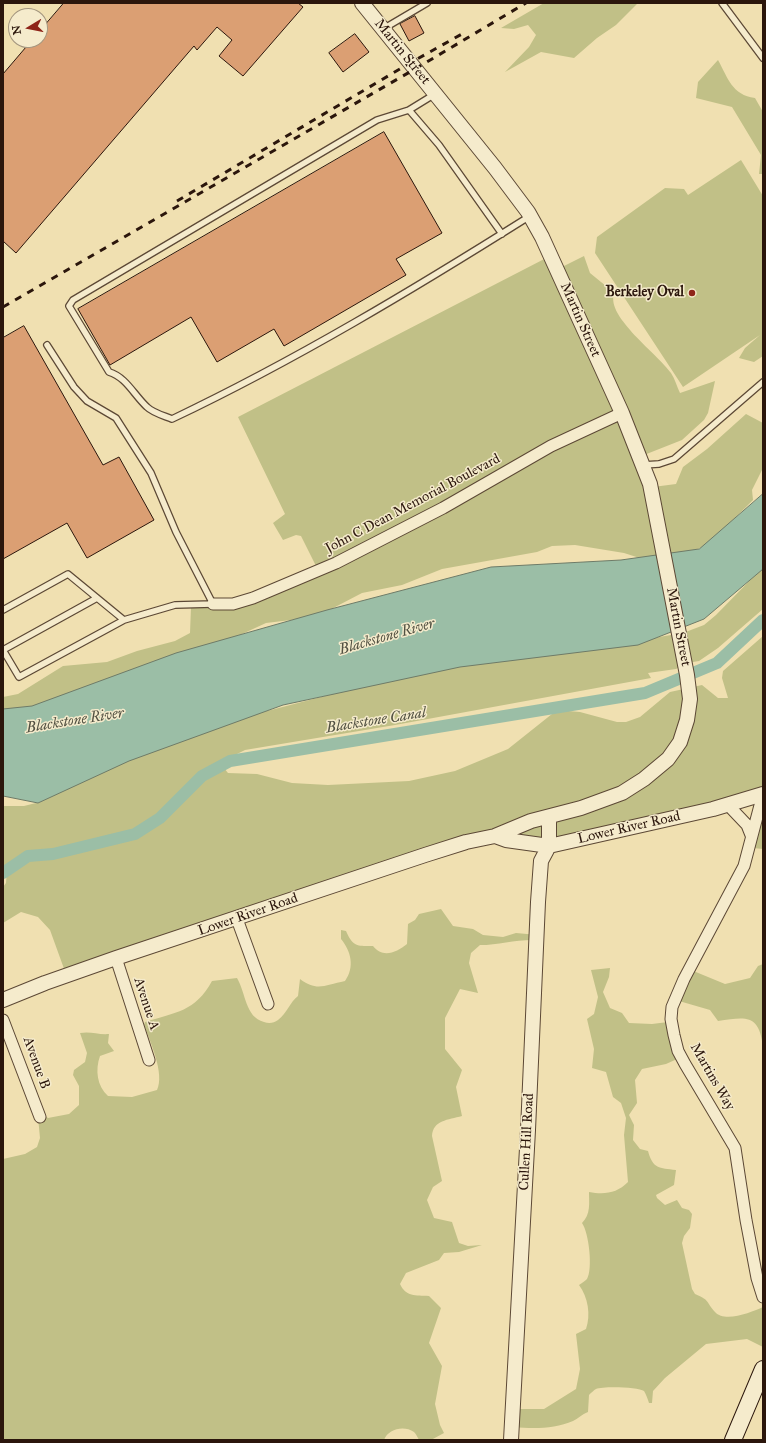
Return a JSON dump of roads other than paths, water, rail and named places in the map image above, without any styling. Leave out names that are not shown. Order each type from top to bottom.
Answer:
[{"type":"main road","points":[[733,1440],[763,1369]]},
{"type":"street","name":"Martin Street","points":[[362,3],[495,168],[530,216],[542,237],[622,413],[643,465],[655,504],[689,689]]},
{"type":"street","name":"John C Dean Memorial Boulevard","points":[[213,604],[233,604],[253,598],[336,564],[443,508],[550,446],[622,413]]},
{"type":"street","name":"Lower River Road","points":[[3,1000],[45,983],[116,958],[237,919],[425,855],[494,836],[531,821],[608,799],[644,779],[674,752],[687,720],[689,689]]},
{"type":"street","name":"Lower River Road","points":[[494,836],[506,840],[549,846],[728,805],[763,794]]},
{"type":"street","name":"Martins Way","points":[[763,794],[744,866],[684,978],[672,1007],[671,1019],[678,1051],[735,1148],[746,1220],[757,1278],[763,1297]]},
{"type":"street","points":[[728,805],[747,825],[751,835]]},
{"type":"street","points":[[549,817],[549,846]]},
{"type":"street","name":"Cullen Hill Road","points":[[511,1440],[540,861],[549,846]]},
{"type":"street","points":[[237,919],[268,1004]]},
{"type":"street","name":"Avenue A","points":[[116,958],[148,1060]]},
{"type":"street","name":"Avenue B","points":[[3,1020],[40,1117]]},
{"type":"lane","points":[[383,29],[427,3]]},
{"type":"lane","points":[[723,3],[763,58]]},
{"type":"lane","points":[[435,94],[409,110],[377,120],[73,300],[69,306],[109,372],[116,374],[126,383],[148,408],[172,419],[227,393],[345,329],[530,216]]},
{"type":"lane","points":[[409,110],[439,145],[502,234]]},
{"type":"lane","points":[[47,345],[74,387],[87,401],[116,418],[151,473],[176,532],[213,604],[175,605],[124,620],[19,677],[3,650],[97,598]]},
{"type":"lane","points":[[643,465],[659,464],[674,459],[763,382]]},
{"type":"lane","points":[[3,610],[68,574],[124,620]]},
{"type":"water","name":"Blackstone River","points":[[763,494],[763,569],[704,619],[638,645],[460,667],[283,705],[129,761],[38,803],[3,796],[3,709],[32,706],[176,653],[327,610],[491,567],[621,560],[699,549]]},
{"type":"waterway","name":"Blackstone Canal","points":[[3,873],[28,856],[53,854],[135,834],[160,818],[202,776],[230,761],[645,693],[717,663],[763,620]]},
{"type":"railway","points":[[3,307],[415,69],[526,3]]},
{"type":"railway","points":[[177,201],[410,63],[462,34]]},
{"type":"place","name":"Berkeley Oval","points":[[692,293]]}]
